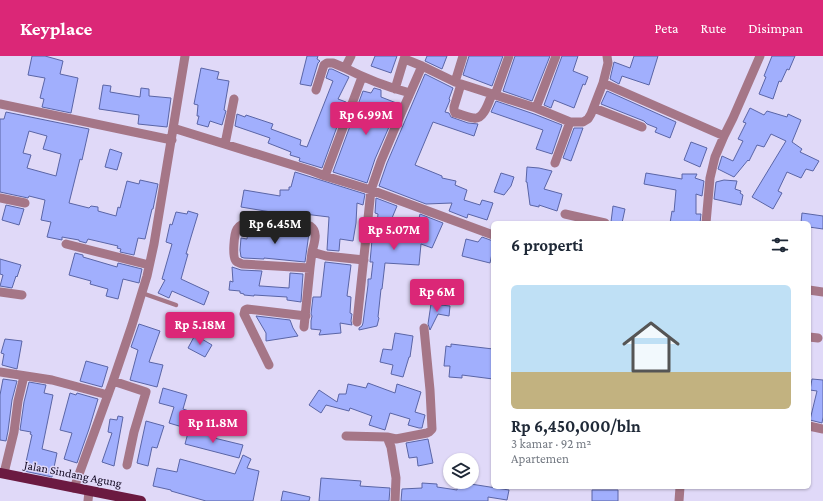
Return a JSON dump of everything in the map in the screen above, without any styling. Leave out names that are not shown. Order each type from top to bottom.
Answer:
[{"type":"main road","name":"Jalan Sindang Agung","points":[[2,473],[74,488],[89,496],[141,501]]},
{"type":"street","points":[[74,488],[113,381],[142,293],[154,244],[185,56]]},
{"type":"street","points":[[345,68],[351,56]]},
{"type":"street","points":[[463,56],[454,110],[455,113],[475,119],[483,114],[494,94],[509,56]]},
{"type":"street","points":[[536,108],[556,56]]},
{"type":"street","points":[[395,89],[405,57],[458,83],[536,108],[570,122],[583,122],[588,119],[594,108],[608,63],[607,56]]},
{"type":"street","points":[[706,221],[712,165],[760,56]]},
{"type":"street","points":[[316,90],[324,65],[327,63],[333,63],[362,77],[410,94]]},
{"type":"street","points":[[356,322],[371,190],[381,161],[422,66]]},
{"type":"street","points":[[325,176],[362,77]]},
{"type":"street","points":[[603,83],[724,136]]},
{"type":"street","points":[[225,144],[234,99]]},
{"type":"street","points":[[0,104],[172,140]]},
{"type":"street","points":[[594,108],[642,127]]},
{"type":"street","points":[[555,163],[570,122]]},
{"type":"street","points":[[173,128],[371,190],[491,234]]},
{"type":"street","points":[[0,198],[25,203]]},
{"type":"street","points":[[564,214],[596,221]]},
{"type":"street","points":[[304,327],[312,252],[316,237],[313,228],[310,226],[251,223],[240,226],[236,230],[234,256],[235,260],[238,262],[242,264],[310,268]]},
{"type":"street","points":[[66,244],[149,265]]},
{"type":"street","points":[[312,252],[326,256],[364,260]]},
{"type":"street","points":[[811,290],[823,292]]},
{"type":"street","points":[[0,292],[22,295]]},
{"type":"street","points":[[269,365],[244,314],[245,310],[306,316]]},
{"type":"street","points":[[346,436],[387,436],[396,439],[430,432],[432,429],[430,390],[424,328]]},
{"type":"street","points":[[0,372],[52,380],[108,395]]},
{"type":"street","points":[[2,473],[14,432],[18,401],[24,376]]},
{"type":"street","points":[[113,381],[146,392],[134,432],[128,465]]},
{"type":"street","points":[[811,426],[823,429]]},
{"type":"street","points":[[387,436],[391,446],[396,478],[395,501]]},
{"type":"street","points":[[679,501],[680,489]]},
{"type":"lane","points":[[142,293],[176,304]]},
{"type":"building","points":[[32,56],[45,56],[63,61],[60,74],[78,78],[71,113],[42,107],[44,99],[40,98],[45,78],[28,75]]},
{"type":"building","points":[[307,56],[318,56],[317,59],[320,61],[318,63],[311,86],[300,84]]},
{"type":"building","points":[[375,56],[397,56],[391,73],[371,66]]},
{"type":"building","points":[[427,56],[447,56],[442,69],[425,61]]},
{"type":"building","points":[[469,56],[503,56],[492,86],[463,75]]},
{"type":"building","points":[[515,56],[550,56],[532,101],[503,91]]},
{"type":"building","points":[[562,56],[578,56],[573,71],[588,77],[585,85],[583,84],[574,108],[554,100],[551,108],[544,105]]},
{"type":"building","points":[[634,56],[658,56],[649,85],[622,76],[619,84],[610,79],[614,62],[630,68]]},
{"type":"building","points":[[772,56],[795,56],[789,70],[787,69],[781,82],[779,81],[773,99],[759,94]]},
{"type":"building","points":[[201,68],[219,72],[217,79],[229,81],[224,110],[226,111],[222,125],[210,121],[208,127],[197,124],[199,116],[197,116],[198,105],[194,104]]},
{"type":"building","points":[[329,69],[349,77],[338,99],[346,102],[322,168],[299,161],[300,158],[290,155],[291,152],[268,143],[270,138],[235,126],[237,114],[245,117],[246,115],[273,124],[271,129],[301,140],[300,145],[307,147],[333,81],[326,78]]},
{"type":"building","points":[[425,74],[453,88],[445,112],[449,113],[451,117],[468,123],[478,124],[474,136],[433,122],[415,165],[442,176],[442,178],[456,181],[455,185],[467,190],[464,200],[480,205],[482,200],[493,203],[487,220],[468,214],[467,218],[449,211],[452,203],[426,204],[379,186],[387,163]]},
{"type":"building","points":[[103,85],[111,86],[110,92],[140,97],[141,88],[149,89],[149,96],[171,98],[167,127],[138,124],[139,115],[99,109]]},
{"type":"building","points":[[374,88],[381,90],[381,97],[399,104],[375,159],[367,183],[333,172],[363,91],[371,93]]},
{"type":"building","points":[[607,91],[676,122],[670,138],[655,132],[657,128],[647,124],[644,121],[601,104]]},
{"type":"building","points":[[496,101],[562,125],[552,154],[536,149],[543,130],[491,112]]},
{"type":"building","points":[[750,108],[764,115],[767,111],[787,117],[788,114],[801,120],[792,142],[802,149],[800,152],[819,161],[813,171],[806,169],[801,178],[787,172],[778,191],[782,193],[773,209],[752,197],[786,141],[771,134],[764,147],[757,145],[749,161],[748,160],[734,177],[718,169],[722,156],[733,161],[743,141],[738,139],[746,123],[743,122]]},
{"type":"building","points":[[6,112],[89,129],[82,160],[80,159],[69,203],[89,208],[91,206],[98,207],[98,211],[116,216],[118,207],[120,208],[127,181],[139,184],[140,180],[158,184],[145,239],[138,238],[134,255],[120,252],[121,249],[117,248],[118,246],[88,239],[86,243],[79,240],[62,237],[62,240],[47,237],[51,222],[41,220],[45,200],[0,192],[0,119],[4,119]],"holes":[[[29,131],[47,136],[43,149],[61,154],[56,176],[27,168],[31,155],[23,153]]]},
{"type":"building","points":[[574,128],[583,128],[571,161],[563,158]]},
{"type":"building","points":[[691,142],[707,148],[700,167],[684,160]]},
{"type":"building","points":[[110,149],[122,153],[117,170],[105,167]]},
{"type":"building","points":[[527,167],[552,171],[544,189],[562,194],[557,211],[539,205],[539,207],[530,205],[526,182]]},
{"type":"building","points":[[295,172],[365,194],[363,205],[357,203],[353,241],[340,239],[339,251],[327,250],[329,217],[296,213],[296,219],[271,218],[271,212],[241,207],[244,190],[280,196],[280,190],[289,190],[289,187],[291,187]]},
{"type":"building","points":[[501,173],[514,177],[511,186],[504,195],[494,192]]},
{"type":"building","points":[[646,173],[682,179],[682,174],[697,174],[695,178],[704,181],[702,196],[696,194],[696,214],[701,214],[700,221],[670,221],[672,211],[674,212],[676,190],[644,184]]},
{"type":"building","points":[[724,180],[737,181],[735,189],[741,191],[740,193],[743,195],[741,205],[714,199],[716,182]]},
{"type":"building","points":[[376,198],[397,206],[392,218],[417,227],[420,214],[443,223],[432,248],[421,244],[419,265],[385,263],[377,326],[359,330],[363,323],[368,279],[371,279],[373,262],[370,262],[372,240],[375,241],[378,214],[375,213]]},
{"type":"building","points":[[6,205],[24,209],[19,225],[2,220]]},
{"type":"building","points":[[613,206],[625,209],[622,221],[611,221]]},
{"type":"building","points":[[188,211],[198,214],[186,254],[188,254],[181,279],[209,292],[204,305],[172,291],[169,298],[158,293],[165,280],[162,279],[172,244],[166,242],[170,224],[172,225],[176,212],[187,214]]},
{"type":"building","points":[[802,213],[823,216],[823,229],[811,227],[811,221],[801,221]]},
{"type":"building","points":[[248,229],[308,232],[305,262],[241,257],[241,238],[247,239]]},
{"type":"building","points":[[482,237],[491,240],[490,263],[462,256],[466,239],[478,242]]},
{"type":"building","points":[[75,253],[83,255],[83,257],[117,267],[118,263],[142,269],[139,283],[123,279],[118,299],[106,296],[108,289],[90,284],[91,281],[69,275]]},
{"type":"building","points":[[0,259],[21,265],[12,288],[0,286],[3,275],[0,274]]},
{"type":"building","points":[[325,262],[351,265],[347,296],[351,297],[350,313],[352,314],[352,325],[340,323],[341,333],[319,335],[321,330],[311,329],[311,314],[313,297],[321,297]]},
{"type":"building","points":[[232,267],[241,270],[262,271],[259,286],[289,288],[290,273],[303,274],[301,302],[287,300],[287,297],[244,295],[240,293],[240,291],[229,290],[230,281],[233,282]]},
{"type":"building","points":[[431,304],[450,306],[449,316],[438,314],[430,330],[428,324]]},
{"type":"building","points":[[256,316],[290,320],[298,336],[266,341],[266,333]]},
{"type":"building","points":[[139,324],[160,331],[149,362],[163,365],[157,387],[130,380],[138,350],[131,347]]},
{"type":"building","points":[[395,333],[413,336],[410,357],[403,377],[391,374],[393,365],[380,362],[383,349],[392,350]]},
{"type":"building","points":[[195,335],[212,345],[205,357],[188,348]]},
{"type":"building","points":[[5,339],[22,341],[17,369],[2,365],[4,354],[1,353]]},
{"type":"building","points":[[451,344],[491,349],[491,379],[462,375],[462,378],[449,377],[450,366],[444,366],[446,346],[451,347]]},
{"type":"building","points":[[86,361],[108,367],[102,387],[80,381]]},
{"type":"building","points":[[3,379],[17,381],[12,400],[6,441],[0,440],[0,395]]},
{"type":"building","points":[[812,379],[823,380],[822,423],[811,420],[817,391],[811,390]]},
{"type":"building","points":[[29,382],[46,385],[44,393],[53,395],[42,449],[57,453],[52,477],[24,471],[32,435],[30,434],[31,432],[20,430],[24,402]]},
{"type":"building","points":[[368,383],[395,393],[397,384],[421,392],[415,412],[425,415],[422,428],[408,425],[410,419],[390,413],[385,430],[369,425],[372,416],[350,408],[349,411],[326,405],[321,413],[309,405],[319,390],[337,402],[339,394],[346,394],[348,384],[366,388]]},
{"type":"building","points":[[163,388],[187,395],[183,409],[195,413],[189,429],[169,423],[174,407],[159,403]]},
{"type":"building","points":[[70,393],[76,395],[77,393],[98,399],[77,463],[64,459],[72,433],[60,430]]},
{"type":"building","points":[[118,416],[123,417],[114,466],[102,462],[112,433],[108,432],[110,419],[117,420]]},
{"type":"building","points":[[146,421],[164,426],[157,448],[152,447],[148,466],[137,463]]},
{"type":"building","points":[[189,429],[210,435],[210,437],[243,445],[239,458],[185,444]]},
{"type":"building","points":[[428,439],[433,463],[418,466],[417,457],[409,458],[406,443]]},
{"type":"building","points":[[243,455],[251,459],[247,468],[259,471],[253,501],[206,501],[153,486],[157,468],[177,472],[180,459],[235,474]]},
{"type":"building","points":[[321,478],[361,481],[360,486],[390,488],[389,501],[319,501]]},
{"type":"building","points":[[422,483],[437,484],[437,487],[450,489],[479,489],[479,485],[491,487],[491,489],[509,490],[507,500],[488,497],[488,501],[401,501],[402,489],[422,488]]},
{"type":"building","points":[[592,490],[618,490],[618,501],[592,501]]},
{"type":"building","points":[[283,491],[310,497],[309,501],[281,501]]}]
